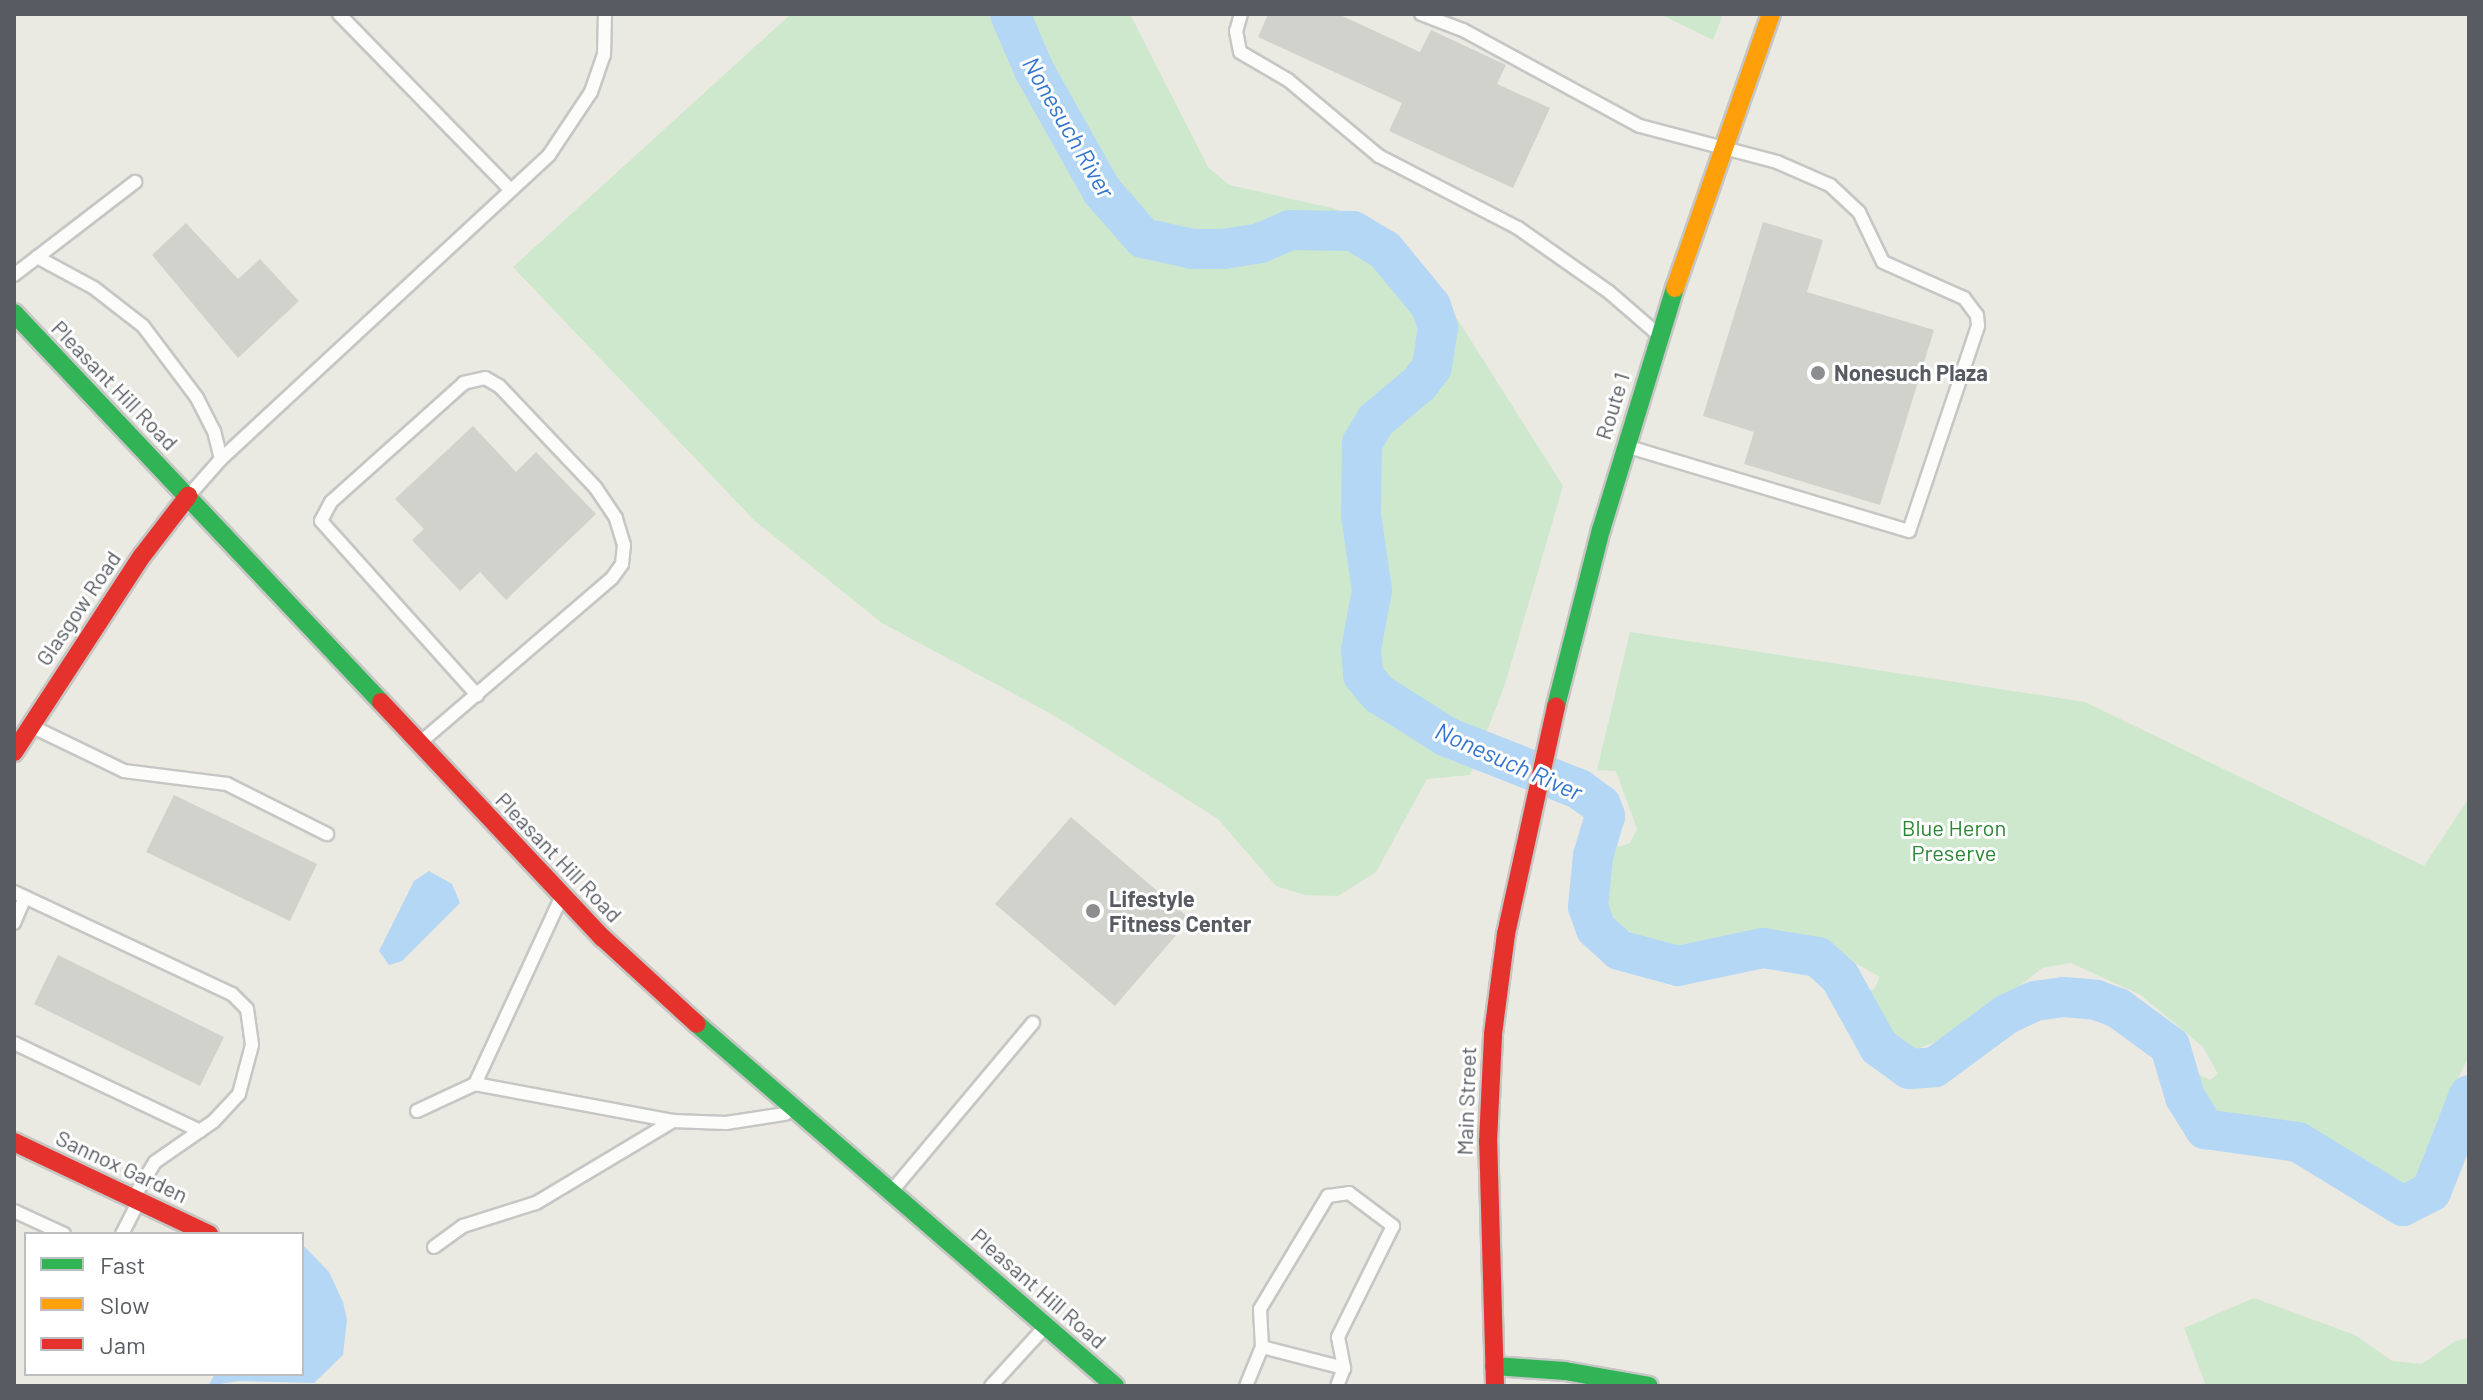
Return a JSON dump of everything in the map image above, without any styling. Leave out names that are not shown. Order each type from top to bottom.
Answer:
[{"type":"street","name":"Route 1","points":[[1529,820],[1546,744],[1625,446],[1659,336],[1771,14]]},
{"type":"street","name":"Pleasant Hill Road","points":[[14,313],[562,896],[667,999],[790,1109],[1115,1386]]},
{"type":"street","name":"Glasgow Road","points":[[14,752],[188,496]]},
{"type":"street","name":"Main Street","points":[[1495,1386],[1487,1201],[1493,1034],[1529,820]]},
{"type":"street","name":"Sannox Garden","points":[[14,1142],[205,1232]]},
{"type":"street","points":[[1494,1366],[1649,1386]]},
{"type":"lane","points":[[339,14],[511,190]]},
{"type":"lane","points":[[188,496],[221,459],[549,155],[591,92],[604,55],[605,14]]},
{"type":"lane","points":[[1241,14],[1236,31],[1240,52],[1288,80],[1379,156],[1518,228],[1609,292],[1659,336]]},
{"type":"lane","points":[[1421,14],[1463,30],[1640,126],[1724,146],[1830,185],[1859,212],[1883,262],[1964,298],[1974,308],[1978,326],[1909,531],[1625,446]]},
{"type":"lane","points":[[14,275],[135,182]]},
{"type":"lane","points":[[37,257],[94,288],[143,326],[197,398],[214,431],[221,459]]},
{"type":"lane","points":[[420,743],[477,695],[612,578],[622,564],[624,545],[616,518],[595,487],[499,386],[485,378],[464,383],[331,502],[321,521],[477,695]]},
{"type":"lane","points":[[29,726],[124,771],[227,784],[327,834]]},
{"type":"lane","points":[[14,923],[20,894],[232,994],[247,1009],[252,1045],[243,1083],[200,1131],[155,1162],[123,1232]]},
{"type":"lane","points":[[475,1084],[504,1028],[542,931],[562,896]]},
{"type":"lane","points":[[891,1192],[1033,1023]]},
{"type":"lane","points":[[14,1043],[200,1131]]},
{"type":"lane","points":[[417,1111],[475,1084],[673,1121],[781,1118],[790,1109]]},
{"type":"lane","points":[[434,1247],[463,1226],[536,1203],[673,1121]]},
{"type":"lane","points":[[1246,1386],[1262,1347],[1260,1309],[1328,1196],[1349,1193],[1393,1226],[1338,1337],[1344,1368],[1337,1386]]},
{"type":"lane","points":[[14,1211],[60,1232]]},
{"type":"lane","points":[[991,1386],[1046,1326]]},
{"type":"lane","points":[[1262,1347],[1344,1368]]},
{"type":"green space","points":[[791,14],[1130,14],[1208,167],[1229,185],[1332,208],[1393,232],[1432,279],[1563,486],[1505,684],[1470,775],[1427,779],[1376,872],[1338,896],[1305,895],[1276,886],[1218,819],[1055,716],[882,623],[755,521],[513,267]]},
{"type":"green space","points":[[1660,14],[1723,14],[1713,40]]},
{"type":"green space","name":"Blue Heron Preserve","points":[[1630,632],[2085,702],[2424,866],[2469,798],[2469,1056],[2429,1143],[2432,1167],[2424,1181],[2407,1189],[2382,1185],[2357,1167],[2352,1156],[2297,1126],[2245,1125],[2202,1107],[2195,1073],[2210,1080],[2218,1074],[2203,1047],[2141,995],[2071,963],[2042,968],[1965,1030],[1907,1053],[1889,1041],[1863,1005],[1865,992],[1874,989],[1880,977],[1848,959],[1807,946],[1794,933],[1774,931],[1721,953],[1681,954],[1613,924],[1596,895],[1604,880],[1600,849],[1607,840],[1620,847],[1630,843],[1637,829],[1616,771],[1597,770]]},
{"type":"green space","points":[[2254,1298],[2355,1335],[2392,1361],[2422,1364],[2455,1341],[2469,1338],[2469,1386],[2206,1386],[2184,1328]]},
{"type":"water","points":[[429,871],[452,884],[460,903],[402,961],[389,965],[379,951],[414,881]]},
{"type":"water","points":[[304,1246],[329,1272],[343,1302],[347,1320],[343,1355],[314,1383],[239,1381],[208,1386],[214,1376],[304,1376]]},
{"type":"building","points":[[1268,14],[1338,14],[1420,52],[1431,30],[1506,65],[1497,84],[1550,108],[1513,188],[1389,131],[1402,103],[1258,37]]},
{"type":"building","name":"Nonesuch Plaza","points":[[1763,222],[1823,240],[1807,292],[1934,330],[1880,505],[1744,464],[1754,432],[1703,416]]},
{"type":"building","points":[[186,223],[238,279],[260,259],[299,301],[238,358],[152,255]]},
{"type":"building","points":[[473,426],[516,472],[536,452],[596,514],[506,600],[480,572],[460,591],[412,540],[424,529],[395,499]]},
{"type":"building","points":[[174,795],[317,864],[290,921],[146,852]]},
{"type":"building","name":"Lifestyle Fitness Center","points":[[1071,817],[1190,919],[1115,1006],[995,904]]},
{"type":"building","points":[[58,955],[224,1037],[200,1086],[34,1004]]},
{"type":"waterway","name":"Nonesuch River","points":[[1010,14],[1034,70],[1102,191],[1143,238],[1193,249],[1224,249],[1260,243],[1290,230],[1353,231],[1385,250],[1431,306],[1438,328],[1432,367],[1419,384],[1376,420],[1362,443],[1361,515],[1372,590],[1361,650],[1363,675],[1379,694],[1447,737],[1579,789],[1601,805],[1605,816],[1593,856],[1588,907],[1596,929],[1619,950],[1678,966],[1763,948],[1818,957],[1840,977],[1879,1047],[1909,1069],[1935,1067],[2007,1014],[2035,1001],[2064,997],[2096,1000],[2118,1008],[2170,1046],[2185,1097],[2205,1129],[2298,1142],[2403,1206],[2431,1192],[2469,1095]]},
{"type":"traffic: fast","points":[[1556,706],[1601,530],[1675,288]]},
{"type":"traffic: fast","points":[[14,313],[381,702]]},
{"type":"traffic: fast","points":[[697,1024],[1115,1386]]},
{"type":"traffic: fast","points":[[1494,1366],[1565,1371],[1649,1386]]},
{"type":"traffic: slow","points":[[1675,288],[1771,14]]},
{"type":"traffic: jam","points":[[14,752],[142,556],[188,496]]},
{"type":"traffic: jam","points":[[381,702],[603,938],[697,1024]]},
{"type":"traffic: jam","points":[[1495,1386],[1488,1142],[1493,1034],[1506,934],[1556,706]]},
{"type":"traffic: jam","points":[[14,1142],[205,1232]]},
{"type":"place","name":"Nonesuch Plaza","points":[[1818,373]]},
{"type":"place","name":"Lifestyle Fitness Center","points":[[1093,911]]}]
